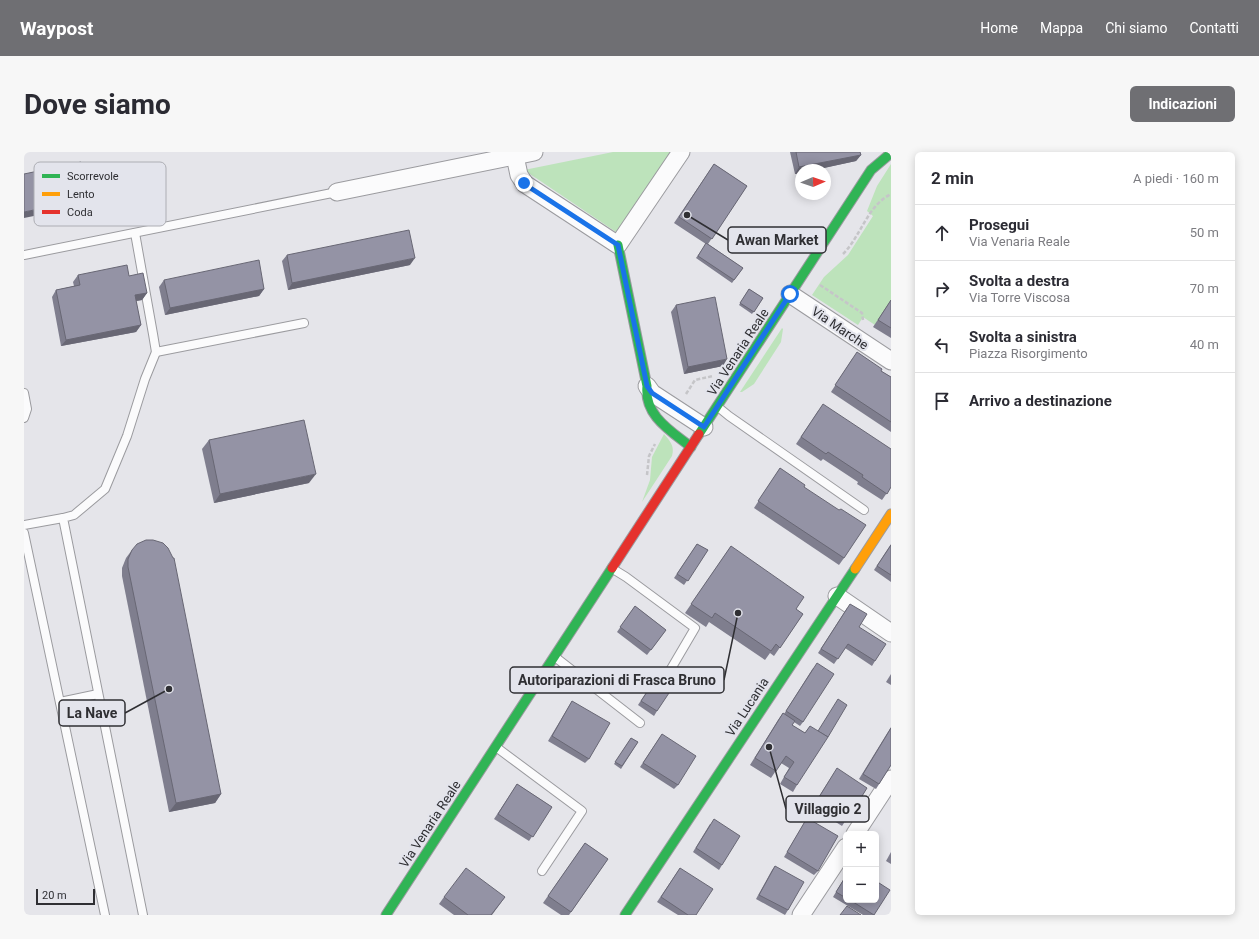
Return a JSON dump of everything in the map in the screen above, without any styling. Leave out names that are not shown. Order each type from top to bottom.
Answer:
[{"type":"street","points":[[337,192],[534,152]]},
{"type":"street","points":[[618,245],[681,152]]},
{"type":"street","name":"Via Venaria Reale","points":[[871,170],[875,152]]},
{"type":"street","name":"Via Venaria Reale","points":[[386,915],[871,170],[891,153]]},
{"type":"street","points":[[515,156],[519,175],[525,184],[618,245],[647,386],[650,408],[665,426],[691,447]]},
{"type":"street","name":"Via Marche","points":[[790,294],[891,362]]},
{"type":"street","points":[[647,386],[652,393],[704,427]]},
{"type":"street","name":"Via Lucania","points":[[625,915],[891,514]]},
{"type":"street","points":[[837,596],[891,632]]},
{"type":"street","points":[[857,831],[891,779]]},
{"type":"street","points":[[801,915],[843,852]]},
{"type":"lane","points":[[24,255],[337,192]]},
{"type":"lane","points":[[24,524],[74,515],[105,489],[127,436],[145,379],[156,352],[134,233]]},
{"type":"lane","points":[[156,352],[304,323]]},
{"type":"lane","points":[[24,393],[27,409],[24,418]]},
{"type":"lane","name":"Via Venaria Reale","points":[[717,407],[864,510]]},
{"type":"lane","points":[[63,518],[143,915]]},
{"type":"lane","points":[[24,533],[106,915]]},
{"type":"lane","points":[[612,569],[626,577],[695,628],[665,679]]},
{"type":"lane","points":[[554,657],[640,723]]},
{"type":"lane","points":[[60,702],[98,694]]},
{"type":"lane","points":[[496,747],[582,811],[542,871]]},
{"type":"path","points":[[816,283],[862,313],[865,325]]},
{"type":"green space","points":[[613,152],[673,152],[616,232],[524,170]]},
{"type":"green space","points":[[891,164],[891,300],[875,325],[863,317],[858,325],[812,295],[824,277],[848,255],[873,216],[867,211],[877,186]]},
{"type":"green space","points":[[782,328],[781,342],[754,384],[740,392]]},
{"type":"green space","points":[[664,434],[672,446],[672,456],[642,502],[650,480],[652,457]]},
{"type":"building","points":[[796,152],[860,152],[861,155],[814,164],[798,164]]},
{"type":"building","points":[[714,164],[747,186],[712,239],[679,217]]},
{"type":"building","points":[[34,172],[34,210],[24,212],[24,174]]},
{"type":"building","points":[[409,230],[415,258],[292,283],[287,255]]},
{"type":"building","points":[[706,243],[743,268],[734,280],[698,256]]},
{"type":"building","points":[[259,260],[264,289],[170,308],[164,280]]},
{"type":"building","points":[[127,265],[129,276],[143,273],[147,293],[135,295],[141,325],[66,340],[56,290],[80,285],[78,275]]},
{"type":"building","points":[[749,289],[763,298],[754,312],[740,303]]},
{"type":"building","points":[[715,297],[727,359],[688,367],[676,305]]},
{"type":"building","points":[[891,300],[891,328],[878,320]]},
{"type":"building","points":[[857,352],[891,377],[891,422],[835,385]]},
{"type":"building","points":[[823,404],[891,449],[891,487],[887,494],[862,477],[863,475],[828,452],[826,454],[801,437]]},
{"type":"building","points":[[304,420],[316,474],[220,494],[209,440]]},
{"type":"building","points":[[780,468],[805,485],[804,487],[839,510],[841,509],[866,525],[844,558],[758,501]]},
{"type":"building","points":[[146,540],[153,540],[163,543],[174,558],[221,794],[176,803],[128,567],[128,559],[132,550],[137,544]]},
{"type":"building","points":[[697,544],[708,550],[688,581],[677,574]]},
{"type":"building","points":[[891,545],[891,575],[877,566]]},
{"type":"building","points":[[731,546],[804,597],[796,609],[803,614],[780,648],[776,644],[771,651],[715,613],[712,618],[691,604]]},
{"type":"building","points":[[850,604],[867,614],[859,627],[886,644],[875,661],[848,644],[838,659],[821,649]]},
{"type":"building","points":[[635,606],[666,630],[651,650],[620,627]]},
{"type":"building","points":[[817,663],[834,674],[803,722],[786,711]]},
{"type":"building","points":[[657,677],[673,687],[657,711],[641,701]]},
{"type":"building","points":[[838,699],[847,705],[828,737],[818,731]]},
{"type":"building","points":[[572,701],[610,723],[589,759],[552,736]]},
{"type":"building","points":[[783,713],[795,721],[792,725],[805,733],[810,726],[828,737],[797,785],[784,777],[794,762],[786,756],[776,771],[755,758]]},
{"type":"building","points":[[891,728],[891,765],[879,784],[863,774]]},
{"type":"building","points":[[662,734],[696,756],[678,785],[643,763]]},
{"type":"building","points":[[631,738],[638,742],[622,766],[615,762]]},
{"type":"building","points":[[837,768],[867,788],[846,822],[816,802]]},
{"type":"building","points":[[517,784],[552,807],[533,837],[498,814]]},
{"type":"building","points":[[807,818],[838,836],[818,871],[787,852]]},
{"type":"building","points":[[714,819],[740,836],[722,865],[696,848]]},
{"type":"building","points":[[585,843],[608,859],[571,912],[548,896]]},
{"type":"building","points":[[775,866],[804,882],[788,910],[759,895]]},
{"type":"building","points":[[466,868],[505,897],[491,915],[468,915],[444,897]]},
{"type":"building","points":[[680,868],[713,889],[696,915],[688,915],[661,897]]},
{"type":"building","points":[[843,881],[843,896],[836,892]]},
{"type":"building","points":[[879,883],[890,890],[874,915],[855,903],[879,903]]},
{"type":"building","points":[[847,906],[861,915],[840,915]]},
{"type":"traffic: fast","points":[[699,434],[871,170],[891,153]]},
{"type":"traffic: fast","points":[[618,245],[650,406],[660,422],[691,447]]},
{"type":"traffic: fast","points":[[386,915],[612,568]]},
{"type":"traffic: fast","points":[[625,915],[855,569]]},
{"type":"traffic: slow","points":[[855,569],[891,514]]},
{"type":"traffic: jam","points":[[612,568],[699,434]]},
{"type":"place","name":"Awan Market","points":[[687,215]]},
{"type":"place","name":"Autoriparazioni di Frasca Bruno","points":[[738,613]]},
{"type":"place","name":"La Nave","points":[[169,689]]},
{"type":"place","name":"Villaggio 2","points":[[769,747]]},
{"type":"route","points":[[524,183],[618,245],[647,386],[652,393],[704,427],[790,294]]}]
